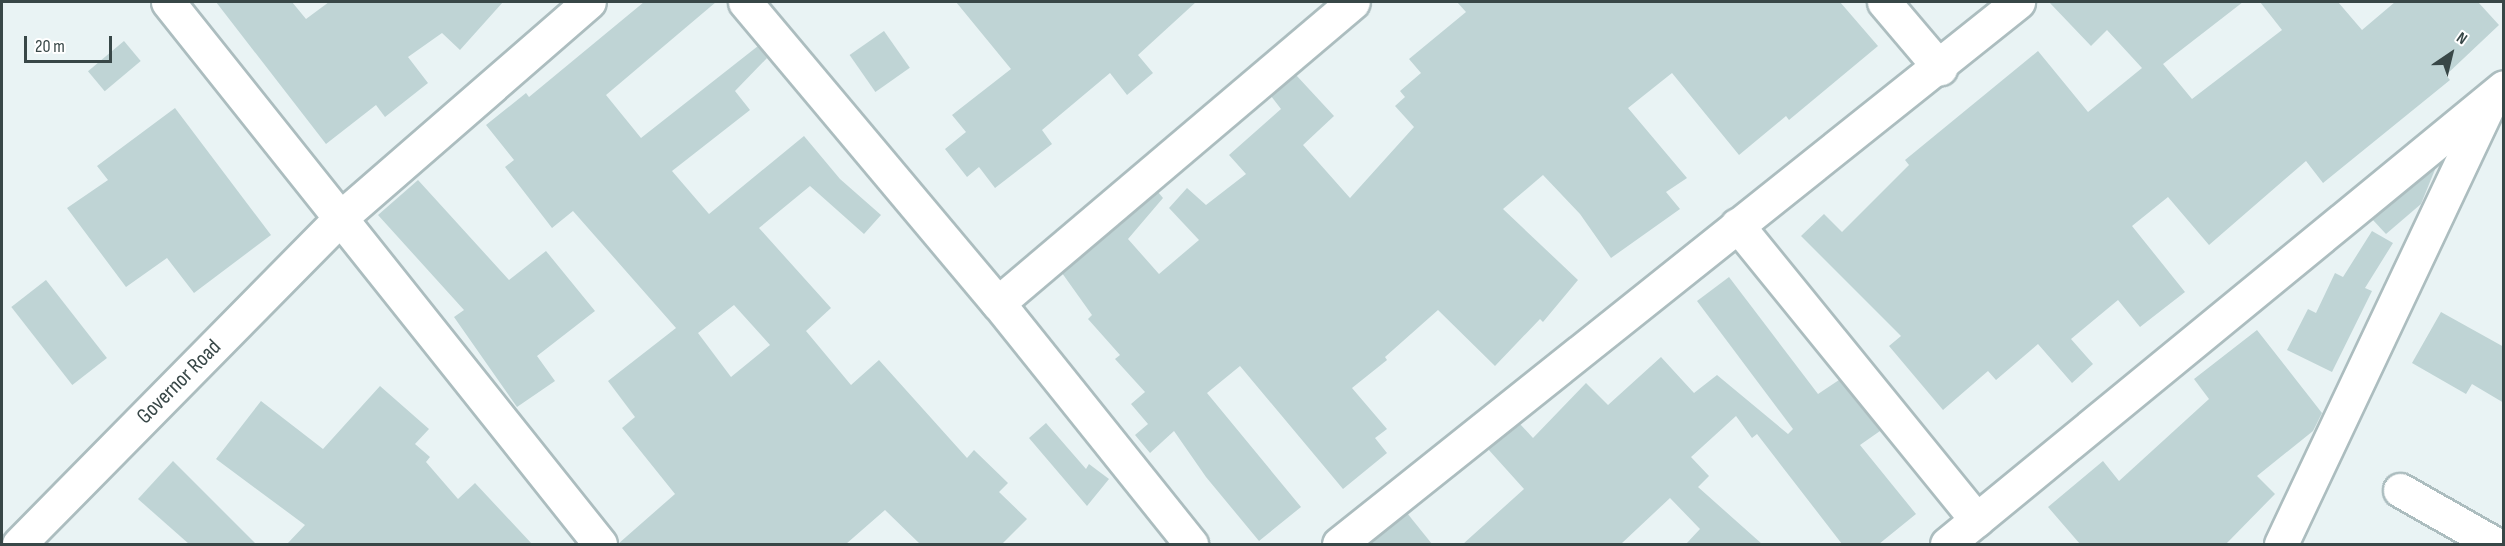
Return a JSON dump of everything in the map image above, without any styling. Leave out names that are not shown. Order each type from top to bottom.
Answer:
[{"type":"street","points":[[168,2],[600,544]]},
{"type":"street","name":"Governor Road","points":[[19,544],[339,219],[590,2]]},
{"type":"street","points":[[745,2],[998,303],[1191,544]]},
{"type":"street","points":[[998,303],[1353,2]]},
{"type":"street","points":[[1884,2],[1940,68]]},
{"type":"street","points":[[1340,544],[1737,225],[1940,68],[2018,2]]},
{"type":"street","points":[[1947,544],[2498,91]]},
{"type":"street","points":[[2281,544],[2498,91]]},
{"type":"street","points":[[1737,225],[1977,520]]},
{"type":"street","points":[[2400,490],[2495,544]]},
{"type":"building","points":[[216,2],[292,2],[306,19],[329,2],[503,2],[460,50],[442,33],[408,57],[428,83],[385,117],[376,105],[326,144]]},
{"type":"building","points":[[644,2],[716,2],[606,95],[641,138],[758,46],[767,58],[735,91],[750,110],[672,171],[709,214],[804,136],[840,179],[881,215],[864,234],[810,186],[759,228],[831,308],[806,331],[851,385],[879,360],[967,458],[974,450],[1008,483],[999,492],[1027,519],[1002,544],[920,544],[885,510],[846,544],[618,544],[675,494],[622,428],[635,417],[608,381],[676,328],[573,211],[552,228],[505,167],[514,160],[486,125],[526,93],[529,97]],"holes":[[[734,305],[770,345],[731,377],[698,333]]]},
{"type":"building","points":[[956,2],[1196,2],[1138,55],[1153,73],[1127,95],[1110,73],[1042,130],[1052,144],[995,188],[979,167],[967,177],[945,149],[966,132],[952,115],[1011,69]]},
{"type":"building","points":[[1457,2],[1840,2],[1878,46],[1789,120],[1786,116],[1739,155],[1672,73],[1628,108],[1687,178],[1666,192],[1680,209],[1611,258],[1580,214],[1543,175],[1503,209],[1578,280],[1543,322],[1540,319],[1495,366],[1438,310],[1385,357],[1387,360],[1352,388],[1387,429],[1375,438],[1387,453],[1343,489],[1240,366],[1207,393],[1301,507],[1259,541],[1206,477],[1174,431],[1150,453],[1135,435],[1148,424],[1131,404],[1145,392],[1115,359],[1120,355],[1088,319],[1092,315],[1062,273],[1158,192],[1163,198],[1128,239],[1159,274],[1199,240],[1169,208],[1187,188],[1206,205],[1246,174],[1229,155],[1281,109],[1271,96],[1296,75],[1334,116],[1303,145],[1350,198],[1414,127],[1395,106],[1405,97],[1400,91],[1421,73],[1409,59],[1466,12]]},
{"type":"building","points":[[2049,2],[2243,2],[2163,64],[2192,99],[2282,30],[2260,2],[2338,2],[2362,30],[2395,2],[2478,2],[2499,25],[2446,75],[2450,80],[2323,183],[2306,161],[2209,245],[2168,197],[2132,226],[2185,292],[2140,327],[2118,300],[2071,339],[2093,364],[2072,383],[2038,344],[1996,380],[1988,371],[1943,410],[1889,346],[1901,336],[1801,236],[1824,214],[1842,232],[1909,165],[1905,160],[2038,51],[2088,112],[2142,68],[2107,30],[2091,46]]},
{"type":"building","points":[[884,31],[910,68],[875,92],[850,55]]},
{"type":"building","points":[[124,41],[141,61],[105,91],[88,71]]},
{"type":"building","points":[[175,108],[271,235],[194,293],[167,258],[126,287],[67,208],[108,180],[97,166]]},
{"type":"building","points":[[2436,167],[2421,204],[2386,234],[2372,219]]},
{"type":"building","points":[[418,180],[509,280],[546,251],[595,311],[537,356],[555,381],[517,407],[454,317],[464,310],[378,215]]},
{"type":"building","points":[[2372,231],[2393,243],[2365,288],[2372,291],[2332,372],[2287,350],[2308,309],[2316,313],[2335,273],[2343,277]]},
{"type":"building","points":[[1729,277],[1818,394],[1839,380],[1873,422],[1880,431],[1860,445],[1916,514],[1879,544],[1842,544],[1757,434],[1752,438],[1736,416],[1691,457],[1709,476],[1698,487],[1762,544],[1686,544],[1700,529],[1670,498],[1621,544],[1463,544],[1524,489],[1488,449],[1520,424],[1533,438],[1586,383],[1608,405],[1661,357],[1694,393],[1717,375],[1788,434],[1793,429],[1697,301]]},
{"type":"building","points":[[46,280],[107,358],[72,385],[11,307]]},
{"type":"building","points":[[2441,312],[2504,347],[2504,403],[2472,384],[2466,394],[2412,363]]},
{"type":"building","points":[[2257,330],[2322,413],[2313,431],[2257,476],[2275,494],[2226,544],[2080,544],[2048,507],[2103,461],[2119,481],[2209,399],[2194,379]]},
{"type":"building","points":[[380,386],[429,429],[415,444],[430,457],[426,462],[458,499],[475,483],[532,544],[287,544],[305,525],[216,459],[261,401],[323,449]]},
{"type":"building","points":[[1046,423],[1086,469],[1089,464],[1109,479],[1087,506],[1029,438]]},
{"type":"building","points":[[173,461],[256,544],[189,544],[138,499]]},
{"type":"building","points":[[1407,513],[1432,544],[1368,544]]}]
